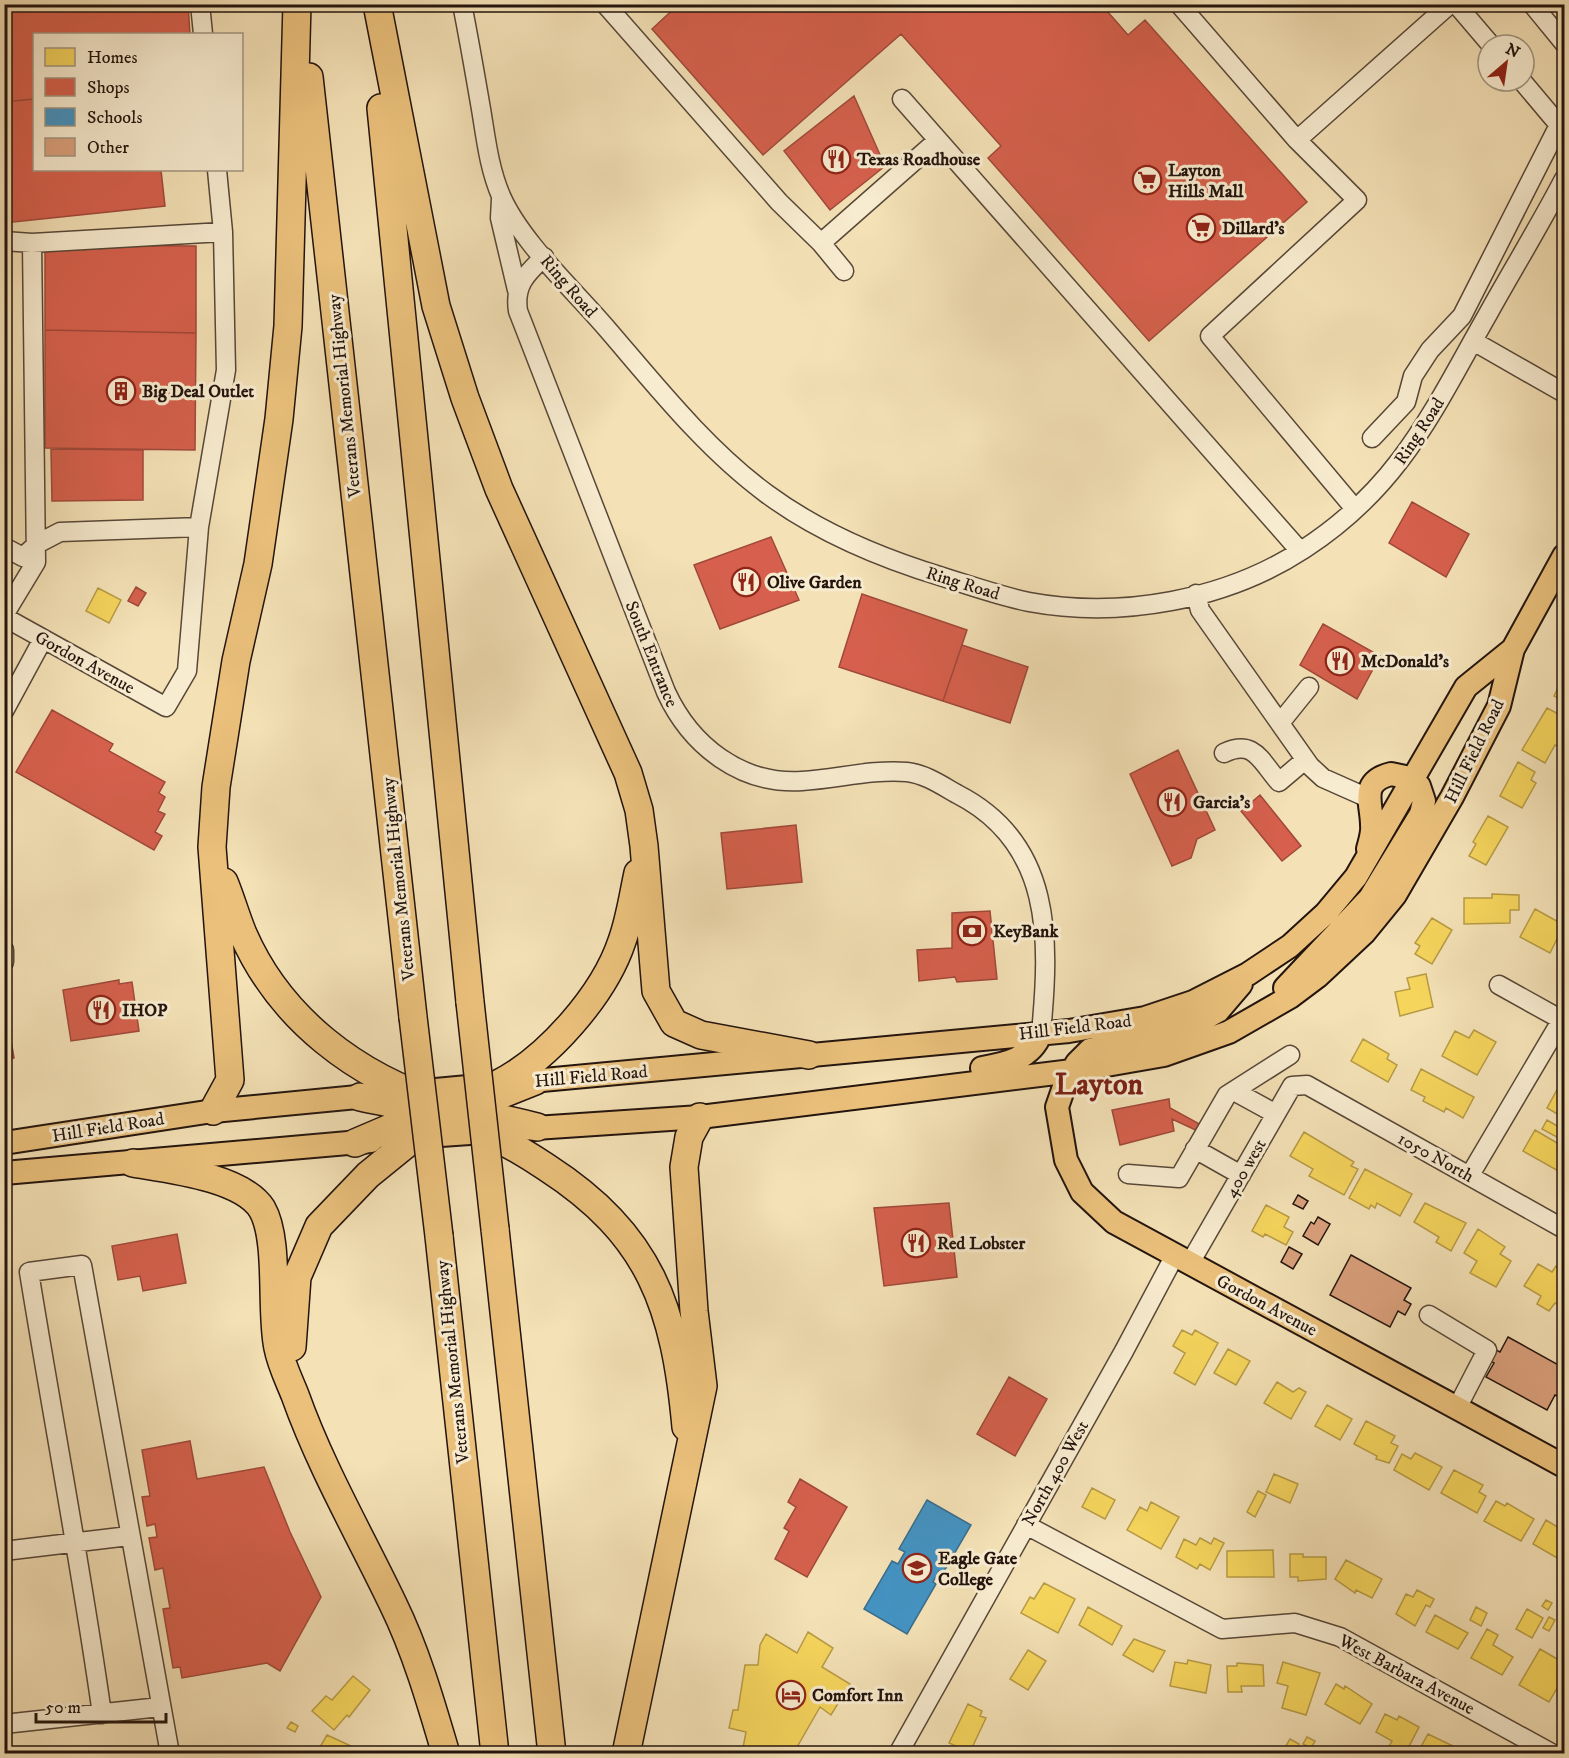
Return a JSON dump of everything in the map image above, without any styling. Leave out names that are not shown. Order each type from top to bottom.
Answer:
[{"type":"highway","points":[[213,1111],[230,1080],[212,847],[216,787],[236,661],[258,564],[279,419],[288,326],[299,4]]},
{"type":"highway","name":"Veterans Memorial Highway","points":[[299,4],[439,1236],[495,1754]]},
{"type":"highway","points":[[371,4],[470,1002],[552,1754]]},
{"type":"highway","points":[[377,4],[436,306],[465,398],[499,489],[628,773],[639,810],[656,991],[674,1023],[701,1035],[809,1055]]},
{"type":"highway","points":[[306,1428],[292,1346],[297,1277],[319,1226],[389,1156],[441,1116],[499,1084],[549,1047],[578,1016],[602,984],[622,942],[644,846]]},
{"type":"highway","points":[[212,847],[243,934],[264,972],[290,1006],[320,1039],[358,1067],[409,1092],[441,1116],[537,1127]]},
{"type":"highway","points":[[355,1143],[441,1116],[535,1081]]},
{"type":"highway","points":[[360,1097],[441,1116],[486,1132],[532,1158],[579,1189],[614,1221],[639,1254],[658,1289],[669,1319],[681,1376],[688,1449]]},
{"type":"highway","points":[[626,1754],[703,1386],[694,1311],[684,1167],[689,1137],[700,1117]]},
{"type":"highway","points":[[133,1163],[187,1172],[225,1184],[246,1194],[262,1210],[270,1233],[278,1349],[306,1428],[395,1606],[430,1699],[446,1754]]},
{"type":"main road","points":[[1513,649],[1564,556]]},
{"type":"main road","name":"Hill Field Road","points":[[9,1142],[213,1111],[1041,1033],[1111,1024],[1163,1012],[1213,993],[1248,975],[1290,946],[1320,919],[1363,866],[1466,687],[1513,649]]},
{"type":"main road","name":"Hill Field Road","points":[[441,1116],[486,1132],[700,1117],[1070,1075],[1179,1051],[1229,1032],[1290,997],[1330,966],[1364,933],[1395,895],[1452,797],[1499,706],[1513,649]]},
{"type":"main road","points":[[1260,1016],[1346,926],[1387,873],[1423,808],[1422,791],[1413,780],[1400,774],[1385,776],[1374,784],[1368,798],[1372,826],[1363,866]]},
{"type":"main road","points":[[1070,1075],[1082,1057],[1092,1049],[1159,1035],[1218,1011],[1248,975]]},
{"type":"main road","points":[[835,1102],[910,1077],[1006,1065],[1030,1050],[1041,1033]]},
{"type":"main road","name":"Gordon Avenue","points":[[1070,1075],[1058,1102],[1058,1119],[1064,1152],[1076,1183],[1090,1201],[1109,1218],[1564,1466]]},
{"type":"main road","name":"Hill Field Road","points":[[4,1173],[355,1143]]},
{"type":"street","points":[[200,4],[203,33]]},
{"type":"street","name":"Ring Road","points":[[462,4],[485,141],[501,197],[512,217],[544,257],[717,452],[781,504],[834,535],[921,570],[1033,603],[1103,608],[1147,604],[1196,594],[1258,573],[1300,551],[1355,509],[1389,475],[1419,436],[1564,179]]},
{"type":"street","points":[[605,4],[779,202],[821,243],[844,271]]},
{"type":"street","points":[[1179,4],[1297,140],[1357,200],[1210,336],[1355,509]]},
{"type":"street","points":[[1297,140],[1450,4]]},
{"type":"street","points":[[1456,4],[1481,33]]},
{"type":"street","points":[[1537,6],[1564,43]]},
{"type":"street","points":[[1371,438],[1406,402],[1413,376],[1430,350],[1462,316],[1559,125],[1532,93]]},
{"type":"street","points":[[902,99],[1300,551]]},
{"type":"street","points":[[821,243],[938,140]]},
{"type":"street","points":[[4,547],[23,557],[37,544],[60,532],[199,527],[226,370],[223,232],[216,171]]},
{"type":"street","name":"South Entrance","points":[[501,197],[500,218],[522,322],[666,692],[681,721],[697,741],[714,755],[762,777],[794,782],[911,773],[940,784],[994,817],[1025,859],[1038,890],[1044,977],[1041,1033]]},
{"type":"street","points":[[4,241],[32,243],[223,232]]},
{"type":"street","points":[[4,616],[36,562],[32,243]]},
{"type":"street","points":[[517,290],[525,275],[544,257]]},
{"type":"street","points":[[1473,341],[1564,393]]},
{"type":"street","name":"Gordon Avenue","points":[[4,616],[166,707],[187,671],[199,527]]},
{"type":"street","points":[[1196,594],[1200,610],[1305,760],[1323,778],[1368,798]]},
{"type":"street","points":[[4,711],[43,639]]},
{"type":"street","points":[[1280,723],[1309,687]]},
{"type":"street","points":[[1224,753],[1238,746],[1251,749],[1278,782],[1305,760]]},
{"type":"street","points":[[4,950],[4,962]]},
{"type":"street","points":[[1470,1176],[1563,1018],[1499,985]]},
{"type":"street","points":[[1128,1174],[1179,1178],[1227,1095],[1290,1055]]},
{"type":"street","name":"1050 North","points":[[1307,1085],[1564,1229]]},
{"type":"street","name":"400 west","points":[[1183,1259],[1241,1175],[1292,1086],[1307,1085]]},
{"type":"street","points":[[1234,1091],[1276,1114]]},
{"type":"street","points":[[1195,1149],[1241,1175]]},
{"type":"street","name":"North 400 West","points":[[898,1754],[1026,1525],[1183,1259]]},
{"type":"street","points":[[102,1714],[77,1541],[68,1503],[28,1272],[82,1265],[170,1754]]},
{"type":"street","points":[[1429,1316],[1486,1350],[1457,1408]]},
{"type":"street","name":"West Barbara Avenue","points":[[1026,1525],[1222,1629],[1295,1623],[1340,1637],[1553,1754]]},
{"type":"street","points":[[4,1551],[129,1536]]},
{"type":"street","points":[[4,1724],[160,1707]]},
{"type":"building: Homes","points":[[98,588],[121,600],[109,623],[86,611]]},
{"type":"building: Homes","points":[[1564,676],[1564,701],[1554,696]]},
{"type":"building: Homes","points":[[1547,708],[1564,717],[1564,747],[1563,749],[1555,745],[1545,763],[1522,750]]},
{"type":"building: Homes","points":[[1518,762],[1535,772],[1531,780],[1536,783],[1522,808],[1500,796]]},
{"type":"building: Homes","points":[[1488,816],[1508,827],[1486,865],[1469,856],[1476,844],[1473,842]]},
{"type":"building: Homes","points":[[1492,894],[1519,895],[1519,910],[1510,910],[1510,923],[1464,924],[1464,898],[1492,898]]},
{"type":"building: Homes","points":[[1535,909],[1564,925],[1550,953],[1520,937]]},
{"type":"building: Homes","points":[[1432,918],[1452,930],[1432,964],[1415,954],[1420,946],[1415,943]]},
{"type":"building: Homes","points":[[1426,974],[1433,1007],[1400,1016],[1395,992],[1410,989],[1407,978]]},
{"type":"building: Homes","points":[[1474,1030],[1496,1042],[1477,1075],[1442,1056],[1455,1031],[1469,1038]]},
{"type":"building: Homes","points":[[1363,1039],[1389,1054],[1387,1059],[1397,1065],[1388,1082],[1351,1061]]},
{"type":"building: Homes","points":[[1421,1069],[1474,1097],[1463,1118],[1446,1108],[1444,1112],[1423,1101],[1425,1097],[1411,1090]]},
{"type":"building: Homes","points":[[1564,1077],[1564,1118],[1547,1108]]},
{"type":"building: Homes","points":[[1547,1120],[1564,1130],[1564,1141],[1542,1129]]},
{"type":"building: Homes","points":[[1535,1130],[1564,1147],[1564,1164],[1560,1172],[1523,1151]]},
{"type":"building: Homes","points":[[1304,1132],[1354,1162],[1351,1166],[1358,1169],[1344,1195],[1309,1176],[1313,1169],[1290,1156]]},
{"type":"building: Homes","points":[[1365,1169],[1412,1194],[1400,1216],[1377,1203],[1375,1208],[1371,1205],[1369,1209],[1349,1198]]},
{"type":"building: Homes","points":[[1425,1203],[1466,1223],[1451,1251],[1436,1242],[1439,1237],[1414,1222]]},
{"type":"building: Homes","points":[[1266,1205],[1289,1217],[1284,1227],[1293,1232],[1286,1245],[1265,1234],[1263,1237],[1252,1231]]},
{"type":"building: Homes","points":[[1478,1229],[1505,1247],[1500,1254],[1511,1261],[1496,1287],[1470,1273],[1477,1261],[1464,1253]]},
{"type":"building: Homes","points":[[1538,1264],[1552,1272],[1556,1266],[1564,1272],[1562,1307],[1555,1303],[1549,1311],[1537,1304],[1541,1296],[1524,1286]]},
{"type":"building: Homes","points":[[1182,1330],[1192,1335],[1195,1330],[1218,1343],[1195,1385],[1174,1373],[1185,1353],[1173,1346]]},
{"type":"building: Homes","points":[[1228,1349],[1250,1361],[1236,1385],[1214,1373]]},
{"type":"building: Homes","points":[[1277,1382],[1293,1392],[1299,1388],[1306,1392],[1291,1419],[1264,1403]]},
{"type":"building: Homes","points":[[1327,1405],[1352,1419],[1340,1440],[1315,1426]]},
{"type":"building: Homes","points":[[1366,1421],[1395,1436],[1391,1443],[1398,1446],[1389,1463],[1376,1459],[1377,1456],[1354,1444]]},
{"type":"building: Homes","points":[[1415,1453],[1442,1467],[1429,1490],[1394,1470],[1402,1454],[1411,1459]]},
{"type":"building: Homes","points":[[1454,1470],[1483,1485],[1479,1492],[1486,1496],[1477,1513],[1441,1493]]},
{"type":"building: Homes","points":[[1274,1474],[1298,1484],[1290,1503],[1266,1492]]},
{"type":"building: Homes","points":[[1092,1488],[1115,1500],[1105,1519],[1082,1507]]},
{"type":"building: Homes","points":[[1258,1491],[1266,1495],[1255,1517],[1247,1512]]},
{"type":"building: Homes","points":[[1496,1501],[1505,1506],[1507,1503],[1534,1519],[1521,1541],[1484,1521]]},
{"type":"building: Homes","points":[[1151,1502],[1179,1517],[1161,1549],[1127,1530],[1140,1507],[1147,1511]]},
{"type":"building: Homes","points":[[1546,1520],[1564,1531],[1564,1562],[1533,1544]]},
{"type":"building: Homes","points":[[1200,1538],[1211,1544],[1214,1538],[1224,1543],[1210,1570],[1200,1564],[1197,1569],[1176,1557],[1184,1539],[1196,1545]]},
{"type":"building: Homes","points":[[1273,1550],[1274,1577],[1227,1577],[1227,1551]]},
{"type":"building: Homes","points":[[1290,1554],[1303,1554],[1303,1557],[1326,1557],[1326,1579],[1298,1581],[1298,1577],[1290,1577]]},
{"type":"building: Homes","points":[[1346,1560],[1382,1579],[1372,1598],[1356,1590],[1355,1593],[1335,1579]]},
{"type":"building: Homes","points":[[1044,1583],[1075,1599],[1058,1633],[1021,1613],[1030,1597],[1034,1599]]},
{"type":"building: Homes","points":[[1417,1590],[1434,1599],[1430,1607],[1426,1605],[1415,1626],[1396,1614],[1406,1594],[1413,1597]]},
{"type":"building: Homes","points":[[1546,1600],[1552,1603],[1548,1610],[1542,1606]]},
{"type":"building: Homes","points":[[1088,1607],[1122,1626],[1112,1645],[1079,1625]]},
{"type":"building: Homes","points":[[1476,1607],[1487,1613],[1481,1626],[1470,1620]]},
{"type":"building: Homes","points":[[1527,1609],[1543,1618],[1532,1638],[1516,1629]]},
{"type":"building: Homes","points":[[1435,1615],[1468,1633],[1458,1649],[1426,1632]]},
{"type":"building: Homes","points":[[1549,1617],[1555,1620],[1549,1631],[1543,1628]]},
{"type":"building: Homes","points":[[1487,1629],[1498,1635],[1493,1645],[1513,1657],[1502,1675],[1471,1658]]},
{"type":"building: Homes","name":"Comfort Inn","points":[[808,1632],[833,1648],[822,1667],[850,1684],[831,1715],[820,1707],[793,1754],[728,1754],[729,1751],[742,1753],[746,1732],[729,1728],[733,1710],[738,1710],[745,1665],[758,1665],[760,1645],[766,1634],[797,1653]]},
{"type":"building: Homes","points":[[1134,1639],[1165,1651],[1153,1672],[1123,1655]]},
{"type":"building: Homes","points":[[1540,1649],[1564,1663],[1564,1676],[1549,1702],[1519,1685]]},
{"type":"building: Homes","points":[[1028,1650],[1046,1661],[1028,1690],[1010,1679]]},
{"type":"building: Homes","points":[[1188,1660],[1211,1665],[1206,1693],[1170,1686],[1175,1662],[1187,1664]]},
{"type":"building: Homes","points":[[1283,1662],[1320,1673],[1306,1715],[1282,1708],[1288,1686],[1277,1683]]},
{"type":"building: Homes","points":[[1237,1663],[1263,1665],[1264,1686],[1241,1686],[1242,1692],[1228,1692],[1227,1666],[1237,1666]]},
{"type":"building: Homes","points":[[353,1676],[370,1690],[349,1717],[347,1715],[334,1730],[312,1711],[326,1696],[332,1700]]},
{"type":"building: Homes","points":[[1336,1684],[1344,1689],[1345,1686],[1372,1704],[1360,1724],[1325,1704]]},
{"type":"building: Homes","points":[[968,1704],[982,1711],[980,1716],[986,1718],[970,1752],[972,1754],[958,1754],[960,1748],[949,1743]]},
{"type":"building: Homes","points":[[1385,1714],[1397,1720],[1399,1716],[1419,1727],[1405,1754],[1388,1748],[1392,1741],[1376,1732]]},
{"type":"building: Homes","points":[[291,1722],[298,1726],[295,1732],[287,1728]]},
{"type":"building: Homes","points":[[1428,1734],[1457,1748],[1456,1751],[1460,1754],[1417,1754]]},
{"type":"building: Homes","points":[[327,1735],[353,1747],[350,1754],[330,1754],[320,1747]]},
{"type":"building: Homes","points":[[1307,1737],[1315,1741],[1311,1748],[1303,1744]]},
{"type":"building: Homes","points":[[1290,1739],[1299,1744],[1295,1751],[1286,1746]]},
{"type":"building: Homes","points":[[1256,1747],[1258,1754],[1238,1754],[1238,1753]]},
{"type":"building: Shops","points":[[4,4],[188,4],[190,33],[33,33],[33,99],[4,102]]},
{"type":"building: Shops","name":"Layton Hills Mall","points":[[679,4],[1101,4],[1128,35],[1145,20],[1307,202],[1149,341],[988,158],[1001,146],[901,34],[763,155],[652,29]]},
{"type":"building: Shops","name":"Texas Roadhouse","points":[[854,96],[885,166],[830,210],[784,151]]},
{"type":"building: Shops","points":[[33,99],[33,171],[161,171],[165,206],[4,223],[4,102]]},
{"type":"building: Shops","points":[[45,245],[196,246],[196,333],[45,330]]},
{"type":"building: Shops","name":"Big Deal Outlet","points":[[45,330],[196,333],[195,450],[45,448]]},
{"type":"building: Shops","points":[[51,449],[143,450],[143,500],[52,501]]},
{"type":"building: Shops","points":[[1412,502],[1469,534],[1446,577],[1389,543]]},
{"type":"building: Shops","name":"Olive Garden","points":[[771,537],[799,600],[720,629],[694,565]]},
{"type":"building: Shops","points":[[136,587],[146,593],[138,606],[128,601]]},
{"type":"building: Shops","points":[[862,594],[967,630],[943,701],[839,667]]},
{"type":"building: Shops","name":"McDonald's","points":[[1323,624],[1380,656],[1357,699],[1300,665]]},
{"type":"building: Shops","points":[[962,645],[1028,667],[1010,723],[943,701]]},
{"type":"building: Shops","points":[[52,710],[113,744],[109,751],[165,782],[159,793],[165,797],[158,811],[165,814],[155,832],[162,836],[154,850],[16,772]]},
{"type":"building: Shops","name":"Garcia's","points":[[1178,750],[1215,830],[1197,839],[1191,858],[1172,866],[1130,774]]},
{"type":"building: Shops","points":[[1260,795],[1301,846],[1282,861],[1241,811]]},
{"type":"building: Shops","points":[[796,825],[802,882],[727,889],[721,833]]},
{"type":"building: Shops","name":"KeyBank","points":[[990,911],[997,979],[957,982],[955,977],[919,981],[917,950],[952,948],[952,913]]},
{"type":"building: Shops","name":"IHOP","points":[[119,980],[119,984],[132,982],[139,1031],[71,1041],[63,990]]},
{"type":"building: Shops","points":[[4,1034],[10,1035],[14,1058],[4,1060]]},
{"type":"building: Shops","points":[[1169,1099],[1170,1108],[1205,1127],[1202,1133],[1172,1119],[1174,1131],[1120,1145],[1112,1110]]},
{"type":"building: Shops","name":"Red Lobster","points":[[949,1203],[957,1277],[884,1286],[874,1208]]},
{"type":"building: Shops","points":[[177,1234],[186,1283],[143,1291],[140,1276],[118,1280],[112,1246]]},
{"type":"building: Shops","points":[[4,1322],[11,1360],[4,1361]]},
{"type":"building: Shops","points":[[1009,1377],[1047,1399],[1015,1456],[977,1434]]},
{"type":"building: Shops","points":[[190,1441],[197,1479],[264,1467],[290,1532],[321,1597],[280,1671],[267,1663],[182,1678],[180,1667],[173,1668],[163,1609],[170,1608],[163,1568],[155,1570],[149,1538],[157,1537],[155,1524],[147,1526],[142,1497],[150,1496],[142,1450]]},
{"type":"building: Shops","points":[[800,1479],[847,1507],[807,1577],[775,1559],[789,1531],[784,1528],[796,1507],[788,1502]]},
{"type":"building: Schools","name":"Eagle Gate College","points":[[927,1500],[971,1525],[943,1573],[939,1571],[933,1582],[936,1584],[907,1634],[864,1609],[892,1561],[898,1564],[905,1552],[899,1549]]},
{"type":"building: Other","points":[[1298,1195],[1308,1201],[1303,1209],[1293,1204]]},
{"type":"building: Other","points":[[1318,1217],[1330,1224],[1318,1245],[1303,1236],[1311,1222],[1314,1224]]},
{"type":"building: Other","points":[[1289,1247],[1302,1254],[1293,1269],[1281,1262]]},
{"type":"building: Other","points":[[1351,1255],[1411,1288],[1404,1300],[1411,1304],[1405,1315],[1398,1311],[1390,1327],[1330,1295]]},
{"type":"building: Other","points":[[1508,1337],[1564,1368],[1560,1382],[1564,1384],[1564,1391],[1561,1398],[1555,1395],[1547,1410],[1486,1377],[1494,1363],[1489,1360],[1494,1349],[1500,1352]]},
{"type":"place","name":"Texas Roadhouse","points":[[836,159]]},
{"type":"place","name":"Layton Hills Mall","points":[[1147,180]]},
{"type":"place","name":"Dillard's","points":[[1201,228]]},
{"type":"place","name":"Big Deal Outlet","points":[[121,391]]},
{"type":"place","name":"Olive Garden","points":[[746,582]]},
{"type":"place","name":"McDonald's","points":[[1340,661]]},
{"type":"place","name":"Garcia's","points":[[1172,802]]},
{"type":"place","name":"KeyBank","points":[[972,931]]},
{"type":"place","name":"IHOP","points":[[101,1010]]},
{"type":"place","name":"Red Lobster","points":[[916,1243]]},
{"type":"place","name":"Eagle Gate College","points":[[917,1568]]},
{"type":"place","name":"Comfort Inn","points":[[791,1695]]},
{"type":"district","name":"Layton","points":[[1099,1084]]}]
